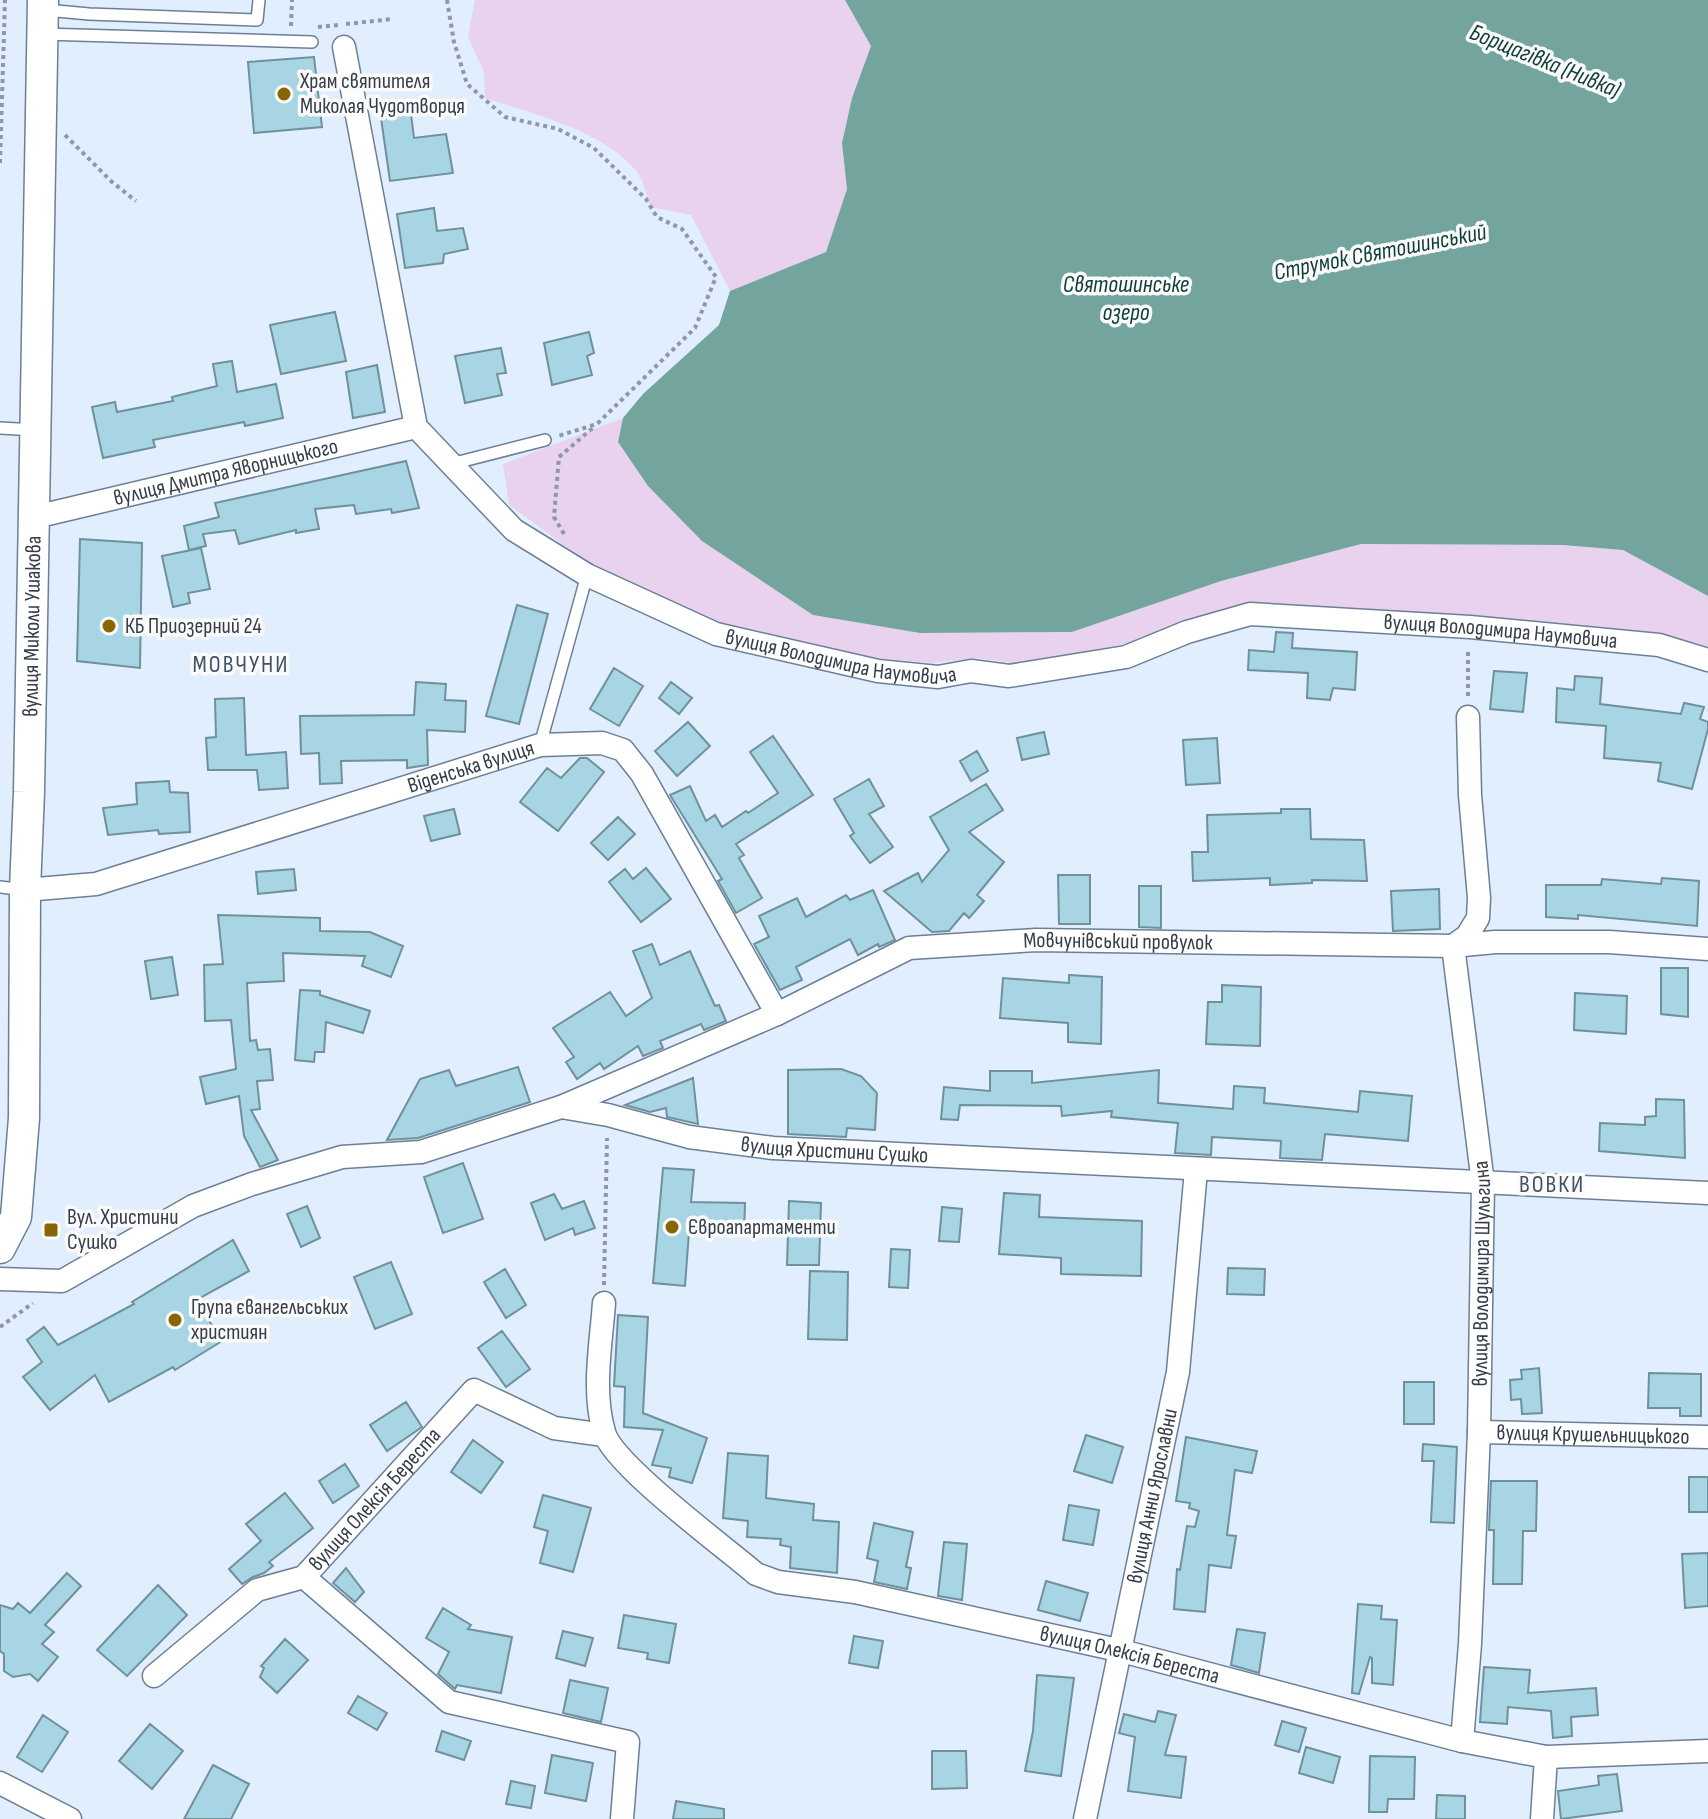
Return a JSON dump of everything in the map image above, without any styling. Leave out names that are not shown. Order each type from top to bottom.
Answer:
[{"type":"street","name":"вулиця Миколи Ушакова","points":[[0,1248],[16,1217],[24,1118],[13,889],[35,517],[43,15]]},
{"type":"street","points":[[344,47],[416,427]]},
{"type":"street","name":"вулиця Володимира Наумовича","points":[[416,427],[514,530],[587,575],[716,634],[878,671],[938,677],[971,671],[1009,676],[1126,657],[1187,632],[1250,614],[1470,627],[1659,645],[1708,660]]},
{"type":"street","name":"вулиця Дмитра Яворницького","points":[[35,517],[416,427]]},
{"type":"street","points":[[1453,946],[1467,936],[1478,918],[1468,717]]},
{"type":"street","name":"Віденська вулиця","points":[[13,889],[96,884],[540,745],[602,743],[623,750],[642,774],[777,1014]]},
{"type":"street","name":"Мовчунівський провулок","points":[[561,1107],[777,1014],[909,948],[1036,940],[1453,946],[1495,942],[1609,942],[1708,949]]},
{"type":"street","name":"вулиця Володимира Шульгина","points":[[1453,946],[1483,1183],[1479,1432],[1470,1644],[1462,1741]]},
{"type":"street","name":"вулиця Христини Сушко","points":[[62,1281],[193,1206],[252,1184],[342,1157],[421,1152],[561,1107],[608,1115],[689,1137],[773,1148],[1708,1193]]},
{"type":"street","name":"вулиця Анни Ярославни","points":[[1085,1819],[1178,1372],[1196,1170]]},
{"type":"street","points":[[0,1279],[62,1281]]},
{"type":"street","name":"вулиця Олексія Береста","points":[[604,1303],[597,1396],[604,1435],[624,1463],[756,1574],[778,1582],[855,1592],[1118,1650],[1462,1741],[1546,1757],[1708,1751]]},
{"type":"street","name":"вулиця Олексія Береста","points":[[154,1676],[257,1590],[304,1577],[474,1390],[554,1428],[604,1435]]},
{"type":"street","name":"вулиця Крушельницького","points":[[1479,1432],[1708,1437]]},
{"type":"street","points":[[304,1577],[449,1702],[628,1742],[622,1819]]},
{"type":"street","points":[[1542,1819],[1546,1757]]},
{"type":"street","points":[[0,1783],[70,1819]]},
{"type":"lane","points":[[43,15],[257,20],[259,0]]},
{"type":"lane","points":[[43,15],[312,42]]},
{"type":"lane","points":[[0,428],[36,430]]},
{"type":"lane","points":[[451,464],[545,440]]},
{"type":"lane","points":[[540,745],[587,575]]},
{"type":"path","points":[[0,163],[5,0]]},
{"type":"path","points":[[291,30],[292,0]]},
{"type":"path","points":[[447,0],[454,42],[467,84],[505,117],[558,129],[594,148],[646,199],[657,217],[682,229],[716,277],[695,328],[559,457],[554,517],[567,540]]},
{"type":"path","points":[[60,131],[136,201]]},
{"type":"path","points":[[545,440],[597,424]]},
{"type":"path","points":[[1468,717],[1470,627]]},
{"type":"path","points":[[604,1303],[608,1115]]},
{"type":"path","points":[[0,1327],[62,1281]]},
{"type":"shaded area","points":[[475,0],[845,0],[871,46],[852,98],[842,143],[847,189],[826,252],[730,291],[691,215],[651,207],[637,172],[623,158],[606,145],[567,126],[485,98],[484,72],[468,37]]},
{"type":"shaded area","points":[[623,418],[618,442],[648,486],[813,615],[920,633],[1072,632],[1221,581],[1361,544],[1563,545],[1623,550],[1708,596],[1708,655],[1245,606],[1191,618],[1150,639],[1020,664],[977,658],[932,663],[875,658],[723,626],[594,567],[509,505],[503,464]]},
{"type":"water","name":"Святошинське озеро","points":[[845,0],[1708,0],[1708,596],[1623,550],[1563,545],[1361,544],[1221,581],[1072,632],[920,633],[813,615],[702,541],[648,486],[618,442],[623,418],[643,394],[719,325],[730,291],[826,252],[847,189],[842,143],[852,98],[871,46]]},
{"type":"building","name":"Храм святителя Миколая Чудотворця","points":[[314,57],[322,127],[254,133],[248,62]]},
{"type":"building","points":[[410,106],[414,138],[446,134],[453,173],[390,181],[380,111]]},
{"type":"building","points":[[434,208],[437,231],[463,228],[468,249],[444,254],[443,263],[405,268],[397,214]]},
{"type":"building","points":[[335,312],[346,361],[281,374],[270,325]]},
{"type":"building","points":[[589,332],[594,353],[587,356],[592,375],[552,385],[544,343]]},
{"type":"building","points":[[501,348],[506,373],[497,374],[502,395],[465,403],[455,356]]},
{"type":"building","points":[[232,361],[237,392],[276,384],[283,418],[245,426],[244,422],[153,440],[155,447],[103,458],[92,407],[115,402],[117,412],[173,401],[172,397],[217,386],[213,364]]},
{"type":"building","points":[[377,365],[385,412],[353,418],[346,372]]},
{"type":"building","points":[[406,461],[419,508],[392,513],[391,509],[356,514],[354,505],[315,509],[319,529],[296,533],[296,530],[239,544],[235,530],[203,534],[206,546],[189,550],[184,526],[219,517],[215,503]]},
{"type":"building","name":"КБ Приозерний 24","points":[[80,539],[142,543],[140,668],[77,661]]},
{"type":"building","points":[[201,548],[210,589],[188,593],[190,603],[173,607],[162,556]]},
{"type":"building","points":[[517,605],[548,614],[519,724],[486,716]]},
{"type":"building","points":[[1276,632],[1293,633],[1292,648],[1357,652],[1355,690],[1333,688],[1330,700],[1307,698],[1308,673],[1248,670],[1249,650],[1274,652]]},
{"type":"building","points":[[614,668],[643,686],[619,726],[590,709]]},
{"type":"building","points":[[1494,671],[1527,673],[1523,712],[1490,709]]},
{"type":"building","points":[[1575,676],[1602,678],[1600,704],[1681,714],[1684,703],[1704,707],[1700,719],[1708,722],[1708,729],[1692,789],[1658,781],[1661,763],[1604,758],[1606,726],[1556,722],[1557,688],[1574,690]]},
{"type":"building","points":[[416,682],[446,684],[445,700],[466,701],[465,732],[427,730],[428,765],[407,768],[407,760],[341,761],[342,783],[320,784],[319,753],[301,754],[300,716],[414,715]]},
{"type":"building","points":[[671,682],[692,698],[679,714],[659,698]]},
{"type":"building","points":[[244,698],[246,755],[286,752],[288,788],[259,790],[257,770],[208,770],[206,738],[216,737],[215,699]]},
{"type":"building","points":[[688,722],[710,746],[677,776],[655,751]]},
{"type":"building","points":[[1044,732],[1049,754],[1022,760],[1017,738]]},
{"type":"building","points":[[773,736],[813,795],[736,844],[744,855],[739,858],[762,898],[736,913],[718,881],[722,879],[670,795],[690,786],[706,821],[715,815],[722,827],[746,811],[748,813],[778,793],[750,752]]},
{"type":"building","points":[[1217,738],[1220,783],[1186,785],[1183,740]]},
{"type":"building","points":[[977,751],[988,771],[971,781],[960,761]]},
{"type":"building","points":[[580,758],[587,758],[604,772],[558,831],[520,802],[547,768],[561,778]]},
{"type":"building","points":[[869,779],[884,806],[869,814],[893,847],[870,863],[850,836],[854,833],[834,799]]},
{"type":"building","points":[[169,781],[170,792],[188,793],[190,832],[159,834],[158,830],[108,835],[103,808],[137,804],[136,783]]},
{"type":"building","points":[[986,784],[1003,810],[969,832],[1004,862],[977,895],[984,901],[969,918],[964,913],[949,931],[932,932],[884,891],[918,873],[922,882],[949,850],[930,817]]},
{"type":"building","points":[[454,809],[460,834],[431,841],[424,816]]},
{"type":"building","points":[[1281,809],[1310,809],[1311,839],[1364,840],[1367,881],[1312,880],[1312,883],[1270,885],[1270,878],[1193,881],[1192,852],[1208,852],[1207,815],[1281,813]]},
{"type":"building","points":[[618,817],[635,834],[608,860],[591,843]]},
{"type":"building","points":[[646,868],[671,899],[641,922],[609,882],[625,869],[633,879]]},
{"type":"building","points":[[294,869],[296,890],[258,894],[256,872]]},
{"type":"building","points":[[1058,875],[1090,875],[1090,924],[1059,924]]},
{"type":"building","points":[[1662,878],[1699,881],[1697,926],[1578,915],[1578,919],[1546,917],[1546,885],[1601,885],[1602,879],[1661,884]]},
{"type":"building","points":[[1139,886],[1161,886],[1161,928],[1139,927]]},
{"type":"building","points":[[1439,889],[1440,929],[1393,931],[1391,891]]},
{"type":"building","points":[[873,890],[895,940],[879,947],[878,944],[858,955],[850,939],[796,967],[802,980],[780,990],[754,944],[769,937],[759,916],[797,898],[806,917],[846,895],[850,900]]},
{"type":"building","points":[[218,915],[320,918],[320,931],[370,932],[403,946],[391,977],[362,966],[365,956],[283,953],[284,981],[247,983],[250,1041],[256,1040],[258,1050],[270,1049],[273,1080],[257,1081],[260,1109],[251,1110],[278,1160],[260,1167],[244,1136],[239,1096],[206,1104],[200,1077],[236,1069],[231,1020],[205,1021],[204,965],[223,964]]},
{"type":"building","points":[[652,944],[660,965],[690,951],[715,1006],[719,1005],[726,1021],[704,1030],[701,1024],[660,1041],[663,1048],[643,1056],[638,1046],[604,1069],[600,1063],[577,1079],[566,1062],[574,1057],[553,1028],[610,992],[626,1016],[652,998],[633,951]]},
{"type":"building","points":[[172,957],[178,995],[151,999],[145,961]]},
{"type":"building","points":[[1661,968],[1688,968],[1688,1017],[1661,1014]]},
{"type":"building","points":[[1069,975],[1102,977],[1101,1044],[1068,1042],[1068,1023],[1000,1018],[1003,978],[1069,983]]},
{"type":"building","points":[[1222,985],[1261,987],[1260,1046],[1206,1044],[1208,1002],[1222,1002]]},
{"type":"building","points":[[300,990],[320,991],[320,995],[370,1011],[363,1033],[326,1022],[324,1052],[315,1052],[314,1062],[295,1060]]},
{"type":"building","points":[[1575,993],[1627,996],[1626,1034],[1574,1030]]},
{"type":"building","points":[[518,1067],[530,1102],[418,1138],[387,1140],[420,1079],[449,1070],[456,1086]]},
{"type":"building","points":[[841,1069],[861,1076],[877,1093],[875,1130],[847,1128],[846,1137],[788,1134],[788,1070]]},
{"type":"building","points":[[1159,1070],[1158,1103],[1233,1109],[1234,1086],[1265,1088],[1264,1103],[1358,1112],[1360,1091],[1412,1096],[1408,1141],[1325,1134],[1322,1160],[1280,1158],[1281,1141],[1212,1137],[1211,1155],[1175,1153],[1178,1123],[1111,1117],[1112,1111],[1062,1116],[1061,1106],[960,1105],[958,1120],[941,1119],[944,1087],[990,1091],[990,1071],[1032,1071],[1032,1083]]},
{"type":"building","points":[[693,1078],[698,1124],[667,1117],[666,1108],[650,1112],[625,1105]]},
{"type":"building","points":[[1656,1099],[1684,1100],[1685,1158],[1599,1151],[1600,1123],[1645,1125],[1645,1117],[1656,1116]]},
{"type":"building","points":[[463,1163],[483,1219],[443,1233],[424,1177]]},
{"type":"building","points":[[663,1168],[694,1170],[691,1202],[745,1203],[744,1234],[689,1232],[685,1286],[653,1283]]},
{"type":"building","points":[[1004,1193],[1040,1195],[1039,1217],[1142,1221],[1141,1276],[1061,1274],[1061,1258],[999,1254]]},
{"type":"building","points":[[554,1194],[562,1209],[584,1201],[595,1228],[575,1235],[573,1228],[545,1240],[531,1203]]},
{"type":"building","points":[[789,1201],[821,1203],[819,1265],[787,1265]]},
{"type":"building","points":[[307,1206],[320,1238],[301,1247],[287,1214]]},
{"type":"building","points":[[942,1207],[962,1209],[959,1242],[939,1241]]},
{"type":"building","points":[[233,1240],[249,1271],[196,1300],[222,1341],[175,1370],[173,1367],[109,1402],[95,1375],[50,1410],[23,1377],[42,1362],[27,1340],[44,1327],[58,1345],[134,1304],[132,1302]]},
{"type":"building","points":[[891,1249],[910,1250],[908,1288],[889,1287]]},
{"type":"building","points":[[391,1262],[412,1314],[375,1329],[354,1277]]},
{"type":"building","points":[[1228,1268],[1265,1269],[1264,1295],[1227,1294]]},
{"type":"building","points":[[505,1269],[526,1305],[506,1318],[484,1282]]},
{"type":"building","points":[[810,1271],[848,1272],[847,1340],[808,1339]]},
{"type":"building","points":[[618,1315],[648,1317],[643,1413],[707,1438],[692,1483],[669,1477],[671,1468],[652,1465],[663,1430],[624,1427],[625,1387],[614,1386]]},
{"type":"building","points":[[502,1331],[530,1369],[506,1387],[478,1348]]},
{"type":"building","points":[[1539,1368],[1542,1413],[1522,1414],[1521,1399],[1511,1400],[1510,1380],[1522,1379],[1521,1370]]},
{"type":"building","points":[[1649,1373],[1701,1374],[1701,1416],[1680,1416],[1680,1408],[1648,1408]]},
{"type":"building","points":[[1404,1382],[1434,1382],[1434,1424],[1404,1424]]},
{"type":"building","points":[[406,1402],[422,1427],[387,1451],[370,1425]]},
{"type":"building","points":[[1086,1435],[1123,1447],[1112,1483],[1074,1471]]},
{"type":"building","points":[[1186,1437],[1257,1451],[1252,1473],[1235,1470],[1227,1535],[1236,1536],[1231,1568],[1209,1565],[1205,1612],[1174,1609],[1177,1569],[1180,1570],[1187,1526],[1195,1527],[1199,1511],[1189,1508],[1190,1503],[1176,1501]]},
{"type":"building","points":[[473,1440],[503,1462],[481,1493],[451,1472]]},
{"type":"building","points":[[1423,1444],[1457,1447],[1454,1523],[1431,1522],[1434,1461],[1422,1461]]},
{"type":"building","points":[[728,1453],[768,1456],[766,1498],[814,1504],[813,1520],[839,1522],[837,1573],[790,1568],[791,1547],[780,1545],[781,1539],[747,1537],[748,1521],[723,1518]]},
{"type":"building","points":[[345,1464],[359,1486],[333,1503],[319,1481]]},
{"type":"building","points":[[1689,1477],[1708,1477],[1708,1512],[1689,1512]]},
{"type":"building","points":[[1491,1481],[1537,1481],[1536,1531],[1523,1531],[1522,1584],[1493,1584],[1494,1530],[1489,1530]]},
{"type":"building","points":[[285,1493],[313,1528],[269,1562],[273,1566],[242,1584],[229,1569],[261,1541],[246,1524]]},
{"type":"building","points":[[543,1495],[591,1508],[573,1572],[540,1563],[548,1531],[534,1527]]},
{"type":"building","points":[[1069,1505],[1099,1510],[1093,1545],[1063,1540]]},
{"type":"building","points":[[874,1523],[913,1532],[906,1567],[911,1568],[907,1589],[874,1582],[878,1561],[867,1558]]},
{"type":"building","points":[[944,1542],[967,1544],[962,1600],[938,1596]]},
{"type":"building","points":[[1708,1553],[1708,1606],[1685,1608],[1682,1554]]},
{"type":"building","points":[[346,1568],[364,1592],[355,1602],[333,1583]]},
{"type":"building","points":[[67,1573],[81,1586],[45,1625],[54,1632],[42,1644],[58,1657],[38,1681],[30,1674],[13,1677],[4,1671],[4,1654],[0,1651],[0,1605],[13,1609],[18,1603],[30,1613]]},
{"type":"building","points":[[1046,1581],[1088,1593],[1080,1621],[1038,1610]]},
{"type":"building","points":[[158,1585],[187,1615],[127,1676],[97,1650]]},
{"type":"building","points":[[1358,1604],[1382,1606],[1381,1619],[1397,1620],[1393,1685],[1372,1683],[1370,1657],[1359,1694],[1352,1693]]},
{"type":"building","points":[[443,1608],[471,1625],[468,1629],[512,1637],[501,1693],[457,1685],[455,1689],[438,1674],[449,1652],[426,1638]]},
{"type":"building","points":[[624,1615],[676,1624],[669,1663],[647,1659],[648,1653],[618,1648]]},
{"type":"building","points":[[1237,1629],[1265,1633],[1259,1673],[1231,1665]]},
{"type":"building","points":[[563,1631],[593,1638],[585,1666],[556,1658]]},
{"type":"building","points":[[854,1636],[883,1641],[878,1668],[849,1663]]},
{"type":"building","points":[[285,1639],[308,1660],[277,1693],[260,1677],[264,1668],[261,1666]]},
{"type":"building","points":[[1484,1667],[1530,1670],[1528,1693],[1596,1688],[1598,1715],[1571,1717],[1572,1736],[1553,1738],[1551,1711],[1508,1707],[1507,1724],[1480,1722]]},
{"type":"building","points":[[1037,1675],[1074,1678],[1061,1776],[1025,1771],[1033,1731]]},
{"type":"building","points":[[570,1680],[608,1688],[601,1722],[563,1713]]},
{"type":"building","points":[[358,1696],[387,1713],[377,1730],[348,1713]]},
{"type":"building","points":[[1158,1711],[1176,1715],[1165,1755],[1186,1757],[1181,1798],[1128,1791],[1135,1737],[1119,1733],[1124,1714],[1155,1722]]},
{"type":"building","points":[[43,1715],[68,1732],[42,1772],[17,1757]]},
{"type":"building","points":[[1282,1721],[1306,1728],[1299,1752],[1275,1745]]},
{"type":"building","points":[[150,1724],[183,1751],[152,1789],[119,1761]]},
{"type":"building","points":[[442,1731],[471,1741],[464,1760],[436,1751]]},
{"type":"building","points":[[1306,1747],[1340,1757],[1333,1783],[1299,1773]]},
{"type":"building","points":[[932,1751],[966,1751],[967,1788],[932,1789]]},
{"type":"building","points":[[552,1755],[593,1763],[586,1801],[545,1793]]},
{"type":"building","points":[[1370,1756],[1415,1757],[1414,1799],[1388,1799],[1387,1812],[1369,1812]]},
{"type":"building","points":[[213,1765],[249,1784],[231,1819],[184,1819]]},
{"type":"building","points":[[1617,1774],[1622,1811],[1561,1819],[1558,1791],[1599,1785],[1598,1776]]},
{"type":"building","points":[[511,1781],[535,1786],[531,1808],[506,1804]]},
{"type":"building","points":[[1437,1795],[1465,1796],[1465,1819],[1436,1819]]},
{"type":"building","points":[[676,1801],[724,1809],[724,1819],[673,1819]]},
{"type":"place","name":"Храм святителя Миколая Чудотворця","points":[[284,94]]},
{"type":"place","name":"КБ Приозерний 24","points":[[109,626]]},
{"type":"place","name":"Євроапартаменти","points":[[672,1227]]},
{"type":"place","name":"Вул. Христини Сушко","points":[[51,1230]]},
{"type":"place","name":"Група євангельських християн","points":[[175,1320]]},
{"type":"district","name":"МОВЧУНИ","points":[[241,664]]},
{"type":"district","name":"ВОВКИ","points":[[1552,1184]]},
{"type":"water label","name":"Борщагівка (Нивка)","points":[[1545,61]]},
{"type":"water label","name":"Струмок Святошинський","points":[[1380,252]]}]
